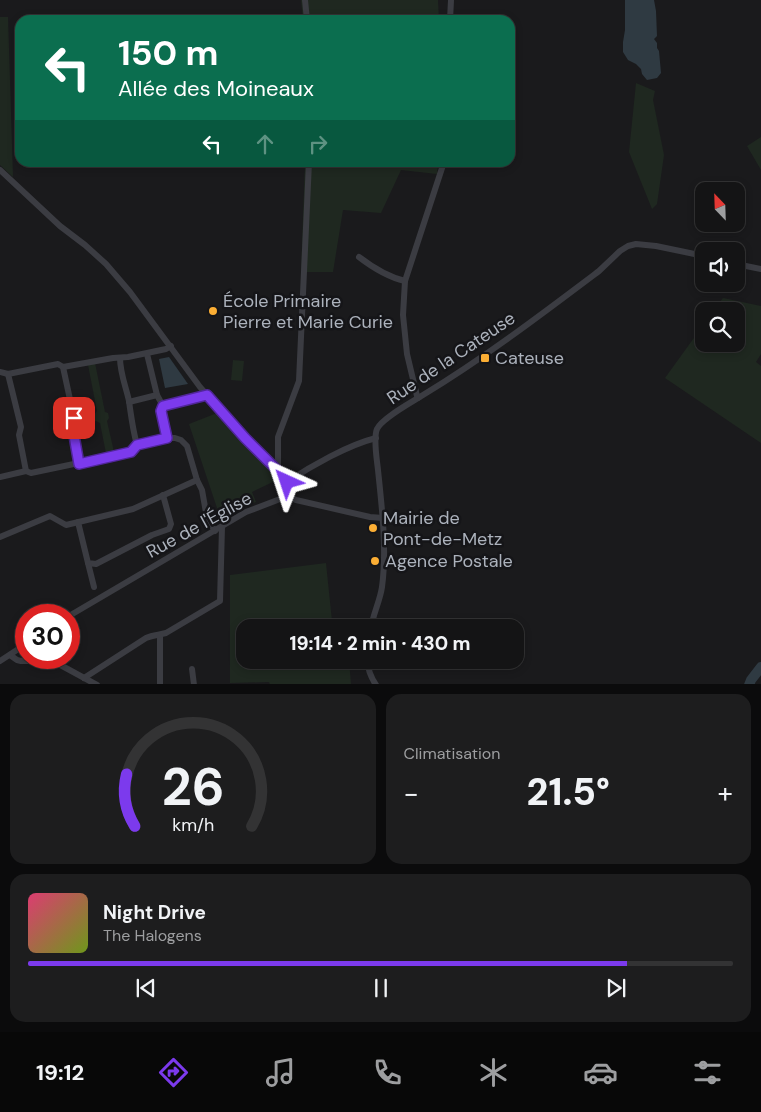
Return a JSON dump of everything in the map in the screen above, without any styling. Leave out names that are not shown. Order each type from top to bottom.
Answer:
[{"type":"street","points":[[305,0],[306,15]]},
{"type":"street","points":[[450,15],[451,0]]},
{"type":"street","points":[[277,470],[278,437],[299,380],[309,167]]},
{"type":"street","points":[[418,398],[407,354],[403,315],[405,281],[442,167]]},
{"type":"street","points":[[0,170],[60,226],[106,264],[130,292],[200,387],[287,482],[288,496],[296,500],[383,518]]},
{"type":"street","name":"Rue de la Cateuse","points":[[376,438],[381,424],[396,412],[447,381],[492,350],[599,271],[614,256],[628,246],[636,244],[647,245],[695,254]]},
{"type":"street","points":[[359,256],[368,265],[405,281]]},
{"type":"street","points":[[745,266],[761,269]]},
{"type":"street","points":[[0,372],[8,374],[58,364],[63,367],[147,354],[171,346]]},
{"type":"street","points":[[147,354],[157,395],[163,406],[161,411],[167,438]]},
{"type":"street","points":[[120,358],[129,402],[129,412],[137,445]]},
{"type":"street","points":[[63,367],[74,418],[72,424],[79,464]]},
{"type":"street","points":[[8,374],[22,427],[19,435],[26,471]]},
{"type":"street","points":[[129,402],[157,395]]},
{"type":"street","points":[[163,406],[207,395]]},
{"type":"street","points":[[0,477],[26,471],[31,473],[79,464],[131,452],[137,445],[175,438],[181,440],[187,446],[197,480],[202,490],[207,518],[215,531]]},
{"type":"street","points":[[287,482],[360,442],[376,438],[383,518],[383,577],[382,590],[374,619]]},
{"type":"street","points":[[0,536],[50,516],[66,525],[132,509],[197,480]]},
{"type":"street","points":[[88,562],[96,564],[152,535],[169,530],[171,524],[163,495]]},
{"type":"street","name":"Rue de l'Église","points":[[80,610],[246,512],[288,496]]},
{"type":"street","points":[[78,522],[94,587]]},
{"type":"street","points":[[84,678],[146,638],[171,630],[220,601],[222,527]]},
{"type":"street","points":[[160,635],[160,684]]},
{"type":"street","points":[[1,658],[15,652]]},
{"type":"street","points":[[10,655],[21,661],[53,661],[97,684]]},
{"type":"street","points":[[192,669],[194,684]]},
{"type":"street","points":[[368,669],[370,676],[376,684]]},
{"type":"shaded area","points":[[301,0],[438,0],[439,15],[302,15]]},
{"type":"shaded area","points":[[625,0],[654,0],[657,36],[654,39],[659,51],[661,73],[657,78],[647,80],[642,74],[641,69],[628,60],[623,52]]},
{"type":"shaded area","points":[[0,17],[8,17],[13,177],[0,165]]},
{"type":"shaded area","points":[[636,83],[655,91],[653,100],[664,155],[657,204],[652,209],[629,152]]},
{"type":"shaded area","points":[[761,137],[761,170],[747,146]]},
{"type":"shaded area","points":[[305,167],[438,167],[437,174],[401,170],[381,213],[343,210],[333,272],[301,272]]},
{"type":"shaded area","points":[[723,298],[742,302],[720,302]]},
{"type":"shaded area","points":[[745,303],[761,306],[761,354],[756,362],[761,366],[761,443],[665,378],[695,336],[695,352],[745,352]]},
{"type":"shaded area","points":[[169,357],[188,384],[165,388],[159,359]]},
{"type":"shaded area","points":[[233,360],[244,361],[242,381],[231,380]]},
{"type":"shaded area","points":[[95,363],[105,412],[108,413],[109,418],[107,421],[114,452],[106,453],[100,423],[96,421],[78,425],[77,418],[94,415],[97,411],[88,365]]},
{"type":"shaded area","points":[[217,413],[281,478],[252,492],[256,502],[220,517],[189,424]]},
{"type":"shaded area","points":[[326,563],[332,619],[236,619],[236,669],[350,669],[351,684],[230,683],[230,575]]},
{"type":"waterway","points":[[749,684],[761,667]]},
{"type":"place","name":"École Primaire Pierre et Marie Curie","points":[[213,311]]},
{"type":"place","name":"Cateuse","points":[[485,358]]},
{"type":"place","name":"Mairie de Pont-de-Metz","points":[[373,528]]},
{"type":"place","name":"Agence Postale","points":[[375,561]]},
{"type":"route","points":[[74,418],[72,424],[79,464],[131,452],[137,445],[167,438],[161,411],[163,406],[207,395],[287,482]]}]
